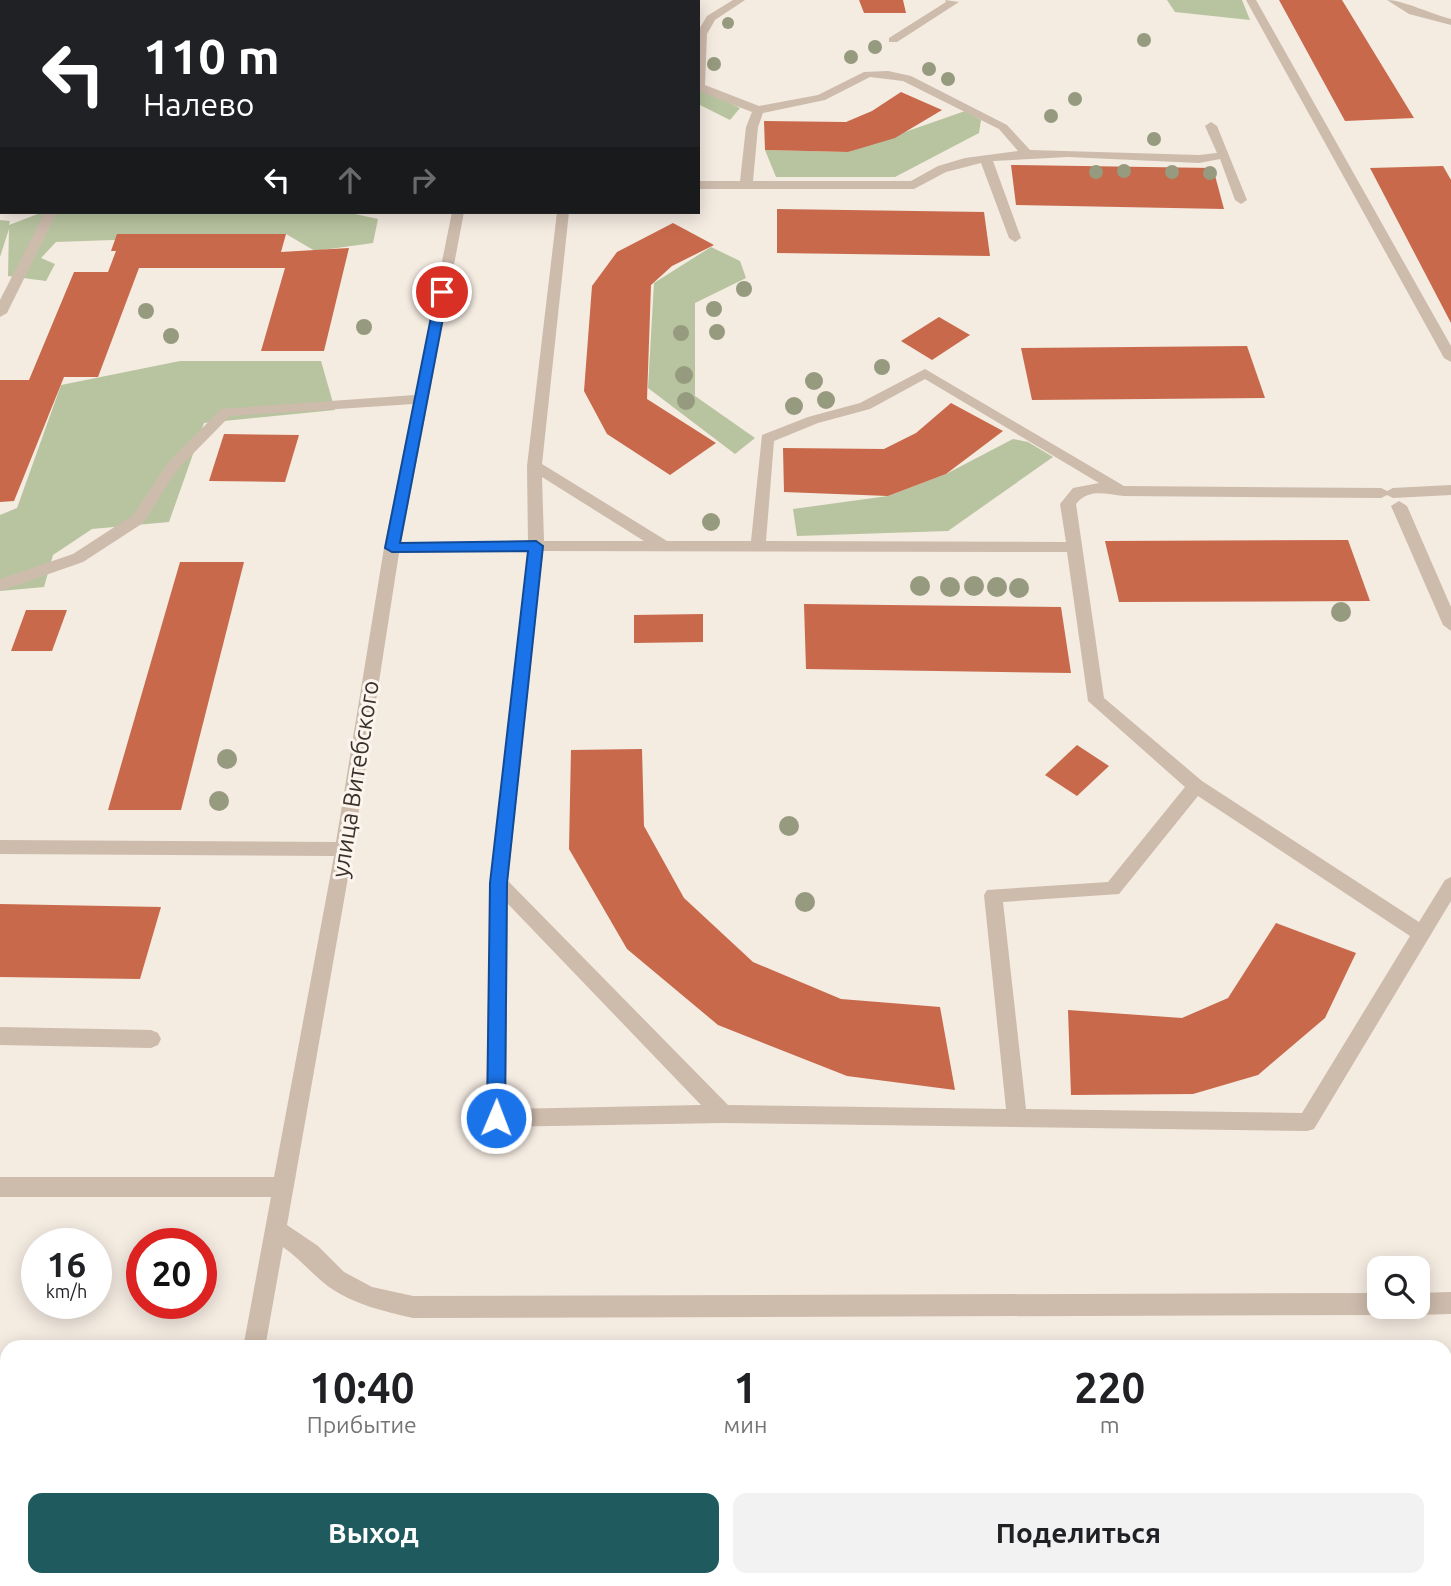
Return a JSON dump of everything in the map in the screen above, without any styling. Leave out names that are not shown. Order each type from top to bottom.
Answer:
[{"type":"street","points":[[700,69],[702,34],[711,18],[740,0]]},
{"type":"street","points":[[893,40],[954,2],[950,0]]},
{"type":"street","points":[[1251,0],[1451,358]]},
{"type":"street","points":[[1392,0],[1421,15],[1451,22]]},
{"type":"street","points":[[700,87],[758,110],[821,98],[868,74],[888,74],[907,78],[1003,127],[1027,154]]},
{"type":"street","points":[[746,185],[752,127],[758,110]]},
{"type":"street","points":[[1210,126],[1241,200]]},
{"type":"street","points":[[700,185],[914,185],[941,169],[986,159],[1027,154],[1199,159],[1224,155]]},
{"type":"street","points":[[986,159],[1014,238]]},
{"type":"street","points":[[0,313],[50,214]]},
{"type":"street","name":"улица Витебского","points":[[255,1340],[344,849],[392,548],[457,214]]},
{"type":"street","points":[[563,214],[534,466],[536,546],[499,883],[496,1118],[723,1114],[1307,1122],[1451,885]]},
{"type":"street","points":[[758,546],[767,438],[813,420],[864,406],[925,373],[1124,491]]},
{"type":"street","points":[[0,585],[78,558],[138,519],[172,467],[226,412],[421,399]]},
{"type":"street","points":[[534,466],[662,546]]},
{"type":"street","points":[[1421,933],[1196,786],[1096,701],[1068,503],[1073,494],[1086,488],[1391,497],[1451,490]]},
{"type":"street","points":[[1391,497],[1451,625]]},
{"type":"street","points":[[392,548],[1075,547]]},
{"type":"street","points":[[1017,1118],[993,895],[1114,889],[1196,786]]},
{"type":"street","points":[[0,847],[344,849]]},
{"type":"street","points":[[499,883],[723,1114]]},
{"type":"street","points":[[0,1036],[151,1038]]},
{"type":"street","points":[[0,1187],[281,1187]]},
{"type":"street","points":[[274,1228],[310,1253],[336,1279],[369,1297],[413,1307],[1367,1304]]},
{"type":"street","points":[[1430,1304],[1451,1303]]},
{"type":"green space","points":[[1167,0],[1242,0],[1250,20],[1175,12]]},
{"type":"green space","points":[[700,88],[740,108],[730,120],[700,105]]},
{"type":"green space","points":[[965,111],[981,120],[979,133],[895,177],[776,177],[765,150],[848,152]]},
{"type":"green space","points":[[38,214],[355,214],[378,219],[373,243],[315,251],[286,234],[56,242],[41,258],[55,264],[46,281],[8,276],[9,229],[0,257],[0,220],[10,221],[9,225]]},
{"type":"green space","points":[[711,247],[740,261],[746,278],[695,303],[695,396],[755,438],[735,454],[648,388],[654,283]]},
{"type":"green space","points":[[180,361],[321,361],[335,410],[204,423],[169,522],[92,529],[53,555],[44,587],[0,591],[0,515],[17,508],[61,385]]},
{"type":"green space","points":[[1013,439],[1028,442],[1053,457],[948,531],[797,536],[793,509],[888,496],[946,474]]},
{"type":"building","points":[[859,0],[903,0],[906,13],[864,13]]},
{"type":"building","points":[[1279,0],[1342,0],[1414,118],[1345,121]]},
{"type":"building","points":[[901,92],[942,110],[895,138],[848,152],[765,150],[764,121],[846,122],[872,111]]},
{"type":"building","points":[[1011,165],[1213,168],[1224,209],[1016,205]]},
{"type":"building","points":[[1443,166],[1451,180],[1451,323],[1370,168]]},
{"type":"building","points":[[777,209],[984,212],[990,256],[777,253]]},
{"type":"building","points":[[673,223],[714,245],[672,266],[651,285],[647,399],[716,443],[670,475],[607,434],[584,391],[592,286],[617,252]]},
{"type":"building","points":[[117,234],[286,234],[281,252],[349,248],[324,351],[261,351],[285,268],[139,268],[98,377],[64,377],[14,501],[0,502],[0,380],[29,380],[74,272],[108,272],[116,251],[111,251]]},
{"type":"building","points":[[939,317],[970,335],[932,360],[901,341]]},
{"type":"building","points":[[1247,346],[1265,398],[1032,400],[1021,348]]},
{"type":"building","points":[[951,403],[1003,431],[946,474],[888,496],[784,492],[783,448],[884,449],[916,433]]},
{"type":"building","points":[[224,434],[299,435],[285,482],[209,481]]},
{"type":"building","points":[[1348,540],[1370,601],[1119,602],[1105,541]]},
{"type":"building","points":[[180,562],[244,562],[181,810],[108,810]]},
{"type":"building","points":[[804,604],[1061,607],[1071,673],[806,669]]},
{"type":"building","points":[[26,610],[67,610],[52,651],[11,651]]},
{"type":"building","points":[[703,614],[703,642],[634,643],[634,615]]},
{"type":"building","points":[[1077,745],[1109,766],[1077,796],[1045,775]]},
{"type":"building","points":[[642,749],[644,826],[684,898],[753,962],[841,999],[940,1007],[955,1090],[847,1076],[718,1025],[627,949],[569,849],[571,750]]},
{"type":"building","points":[[0,904],[161,907],[140,979],[0,977]]},
{"type":"building","points":[[1276,923],[1356,953],[1325,1018],[1258,1075],[1193,1094],[1071,1095],[1068,1010],[1182,1018],[1228,998]]},
{"type":"route","points":[[442,292],[392,548],[536,546],[499,883],[496,1118]]}]
